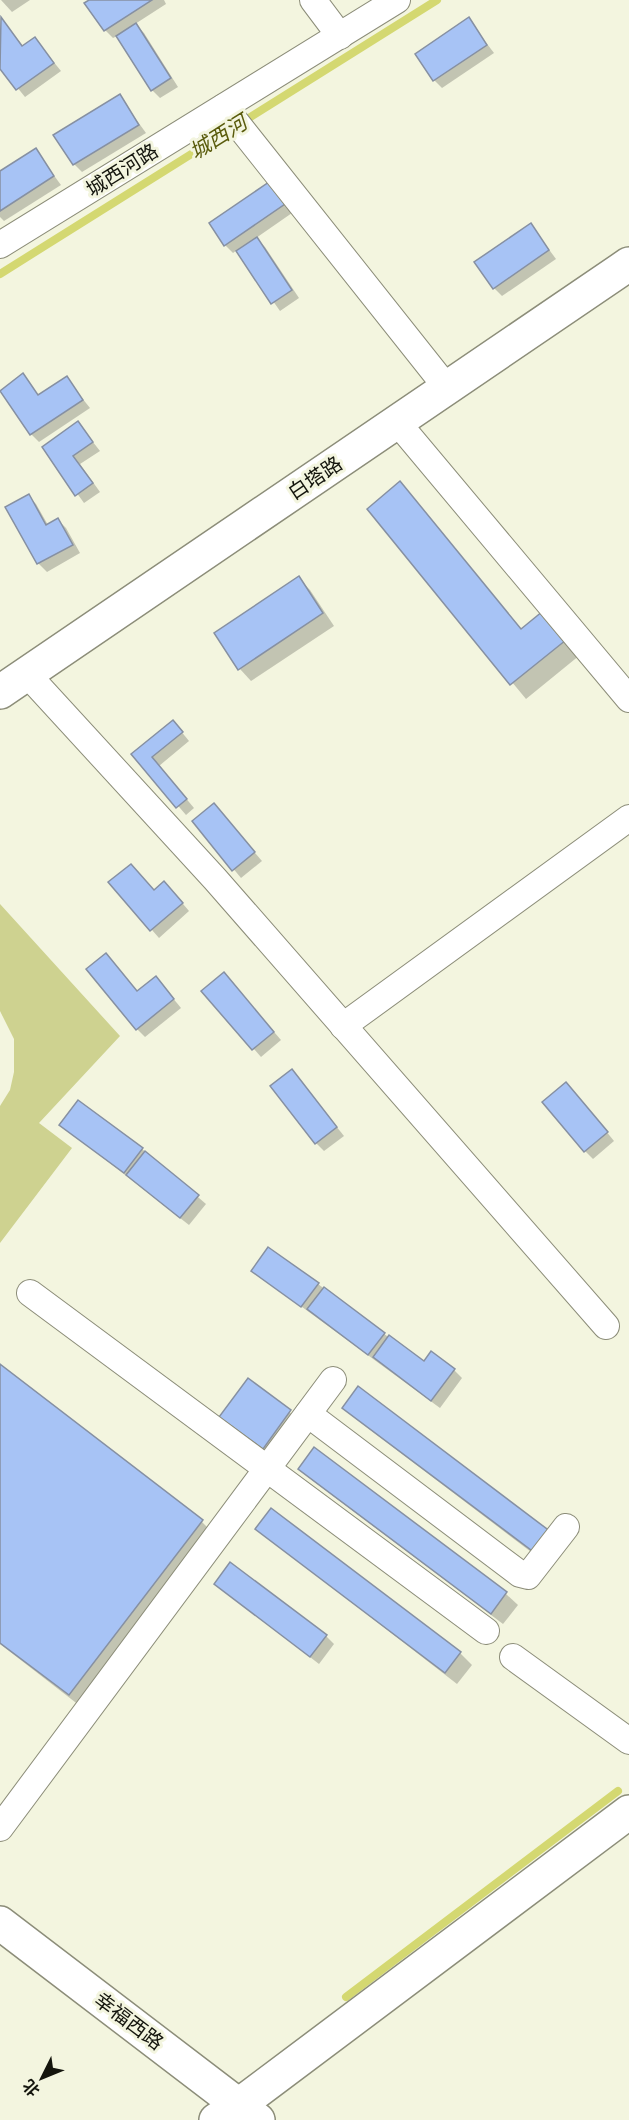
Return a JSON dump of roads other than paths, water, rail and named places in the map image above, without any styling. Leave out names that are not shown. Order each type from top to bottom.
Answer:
[{"type":"street","points":[[313,0],[340,36]]},
{"type":"street","name":"城西河路","points":[[0,245],[235,121],[340,36],[397,0]]},
{"type":"street","points":[[235,121],[447,388]]},
{"type":"street","name":"白塔路","points":[[0,692],[629,264]]},
{"type":"street","points":[[397,422],[629,699]]},
{"type":"street","points":[[27,674],[215,879],[606,1326]]},
{"type":"street","points":[[343,1026],[629,818]]},
{"type":"street","points":[[30,1293],[486,1631]]},
{"type":"street","points":[[0,1828],[333,1380]]},
{"type":"street","points":[[308,1414],[520,1574],[528,1576],[566,1527]]},
{"type":"street","points":[[513,1657],[629,1741]]},
{"type":"street","points":[[238,2115],[629,1812]]},
{"type":"street","name":"幸福西路","points":[[0,1923],[238,2115]]},
{"type":"waterway","name":"城西河","points":[[0,274],[437,0]]},
{"type":"waterway","points":[[346,1997],[618,1791]]}]
